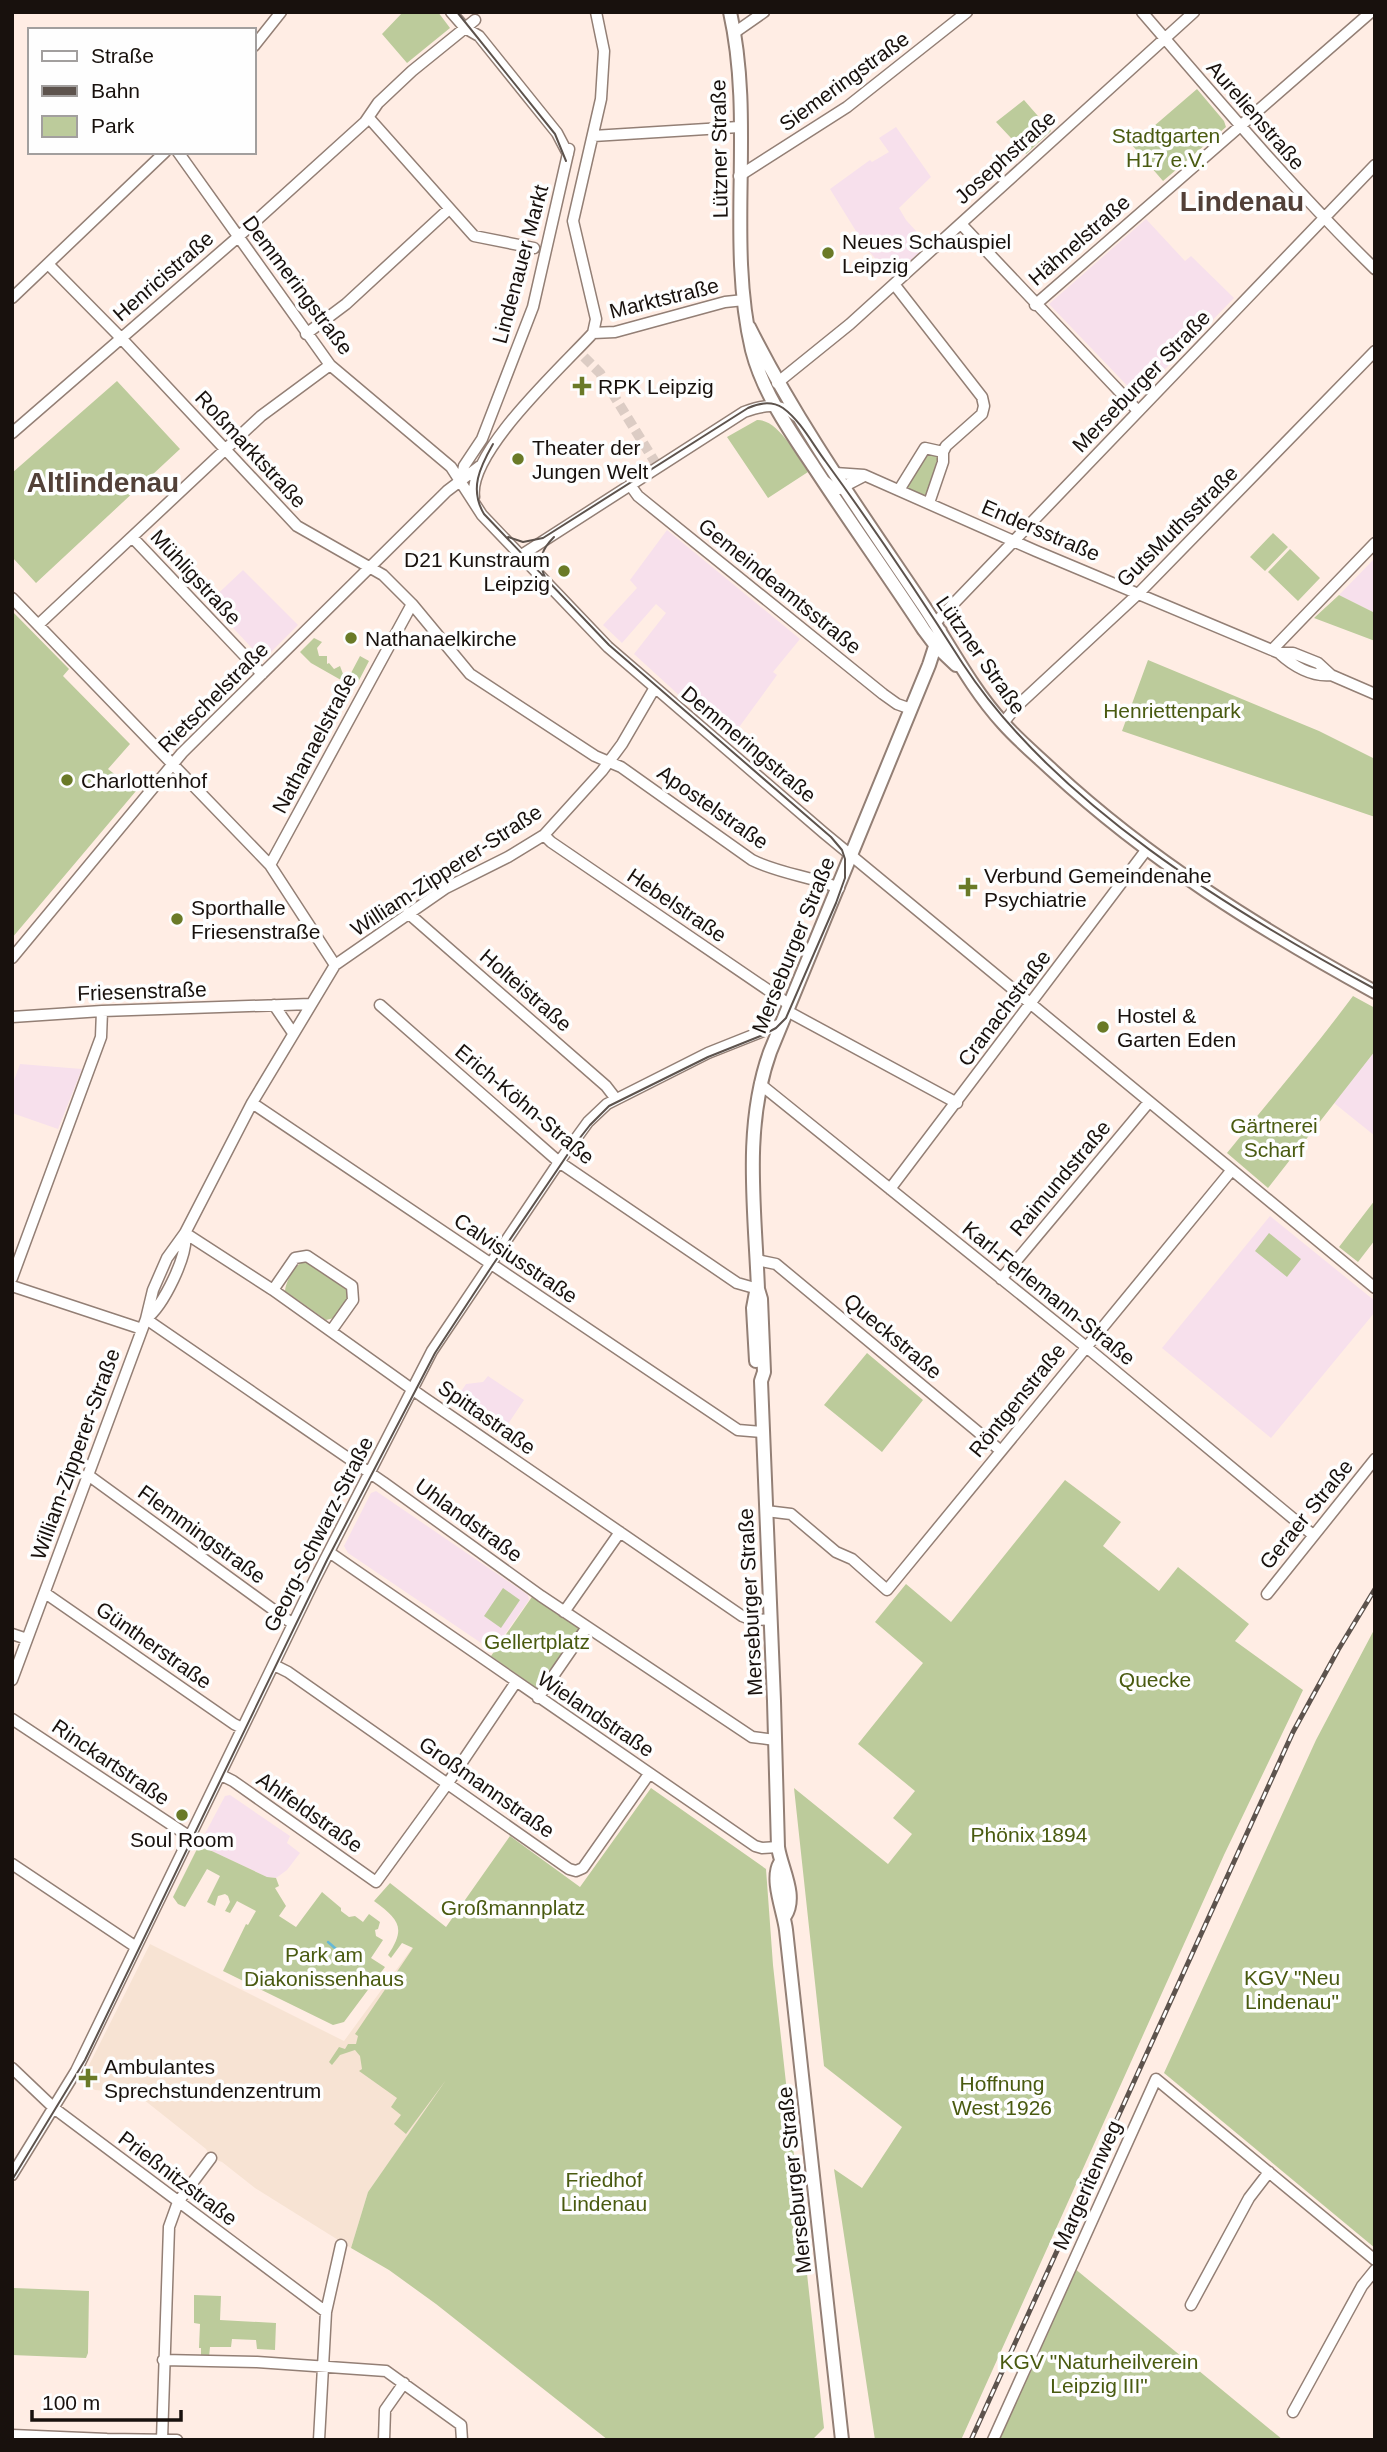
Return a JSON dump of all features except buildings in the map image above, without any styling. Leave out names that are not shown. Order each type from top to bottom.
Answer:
[{"type":"main road","name":"Lützner Straße","points":[[730,12],[734,33],[739,127],[741,272],[754,358],[775,406],[821,478],[936,646],[954,663]]},
{"type":"main road","name":"Lützner Straße","points":[[749,327],[796,416],[965,673],[1003,723],[1063,780],[1147,849],[1276,936],[1375,992]]},
{"type":"main road","name":"Merseburger Straße","points":[[842,2440],[785,1916],[789,1909],[787,1879],[780,1863],[778,1847],[761,1381],[757,1374],[753,1322],[754,1298],[758,1289],[753,1157],[755,1108],[760,1084],[781,1024],[936,646],[937,627]]},
{"type":"main road","points":[[925,674],[954,663],[965,673]]},
{"type":"street","points":[[256,43],[281,12]]},
{"type":"street","points":[[452,12],[465,28],[478,35]]},
{"type":"street","name":"Lindenauer Markt","points":[[593,333],[596,319],[573,221],[601,99],[603,42],[596,12]]},
{"type":"street","points":[[734,33],[764,12]]},
{"type":"street","name":"Siemeringstraße","points":[[739,176],[847,107],[967,12]]},
{"type":"street","name":"Aurelienstraße","points":[[1142,12],[1323,219],[1375,270]]},
{"type":"street","name":"Josephstraße","points":[[777,383],[843,331],[1194,12]]},
{"type":"street","name":"Hähnelstraße","points":[[1035,304],[1371,12]]},
{"type":"street","points":[[472,16],[478,35]]},
{"type":"street","name":"Henricistraße","points":[[12,433],[238,237],[369,118],[378,103],[412,71],[465,28],[472,16]]},
{"type":"street","name":"Lindenauer Markt","points":[[461,481],[464,466],[482,439],[533,307],[568,151],[557,133],[478,35]]},
{"type":"street","points":[[369,118],[474,236],[534,248]]},
{"type":"street","points":[[593,136],[739,127]]},
{"type":"street","points":[[12,298],[163,154]]},
{"type":"street","name":"Demmeringstraße","points":[[179,154],[330,365],[451,467],[482,515],[608,646],[654,689],[850,855],[1375,1288]]},
{"type":"street","name":"Merseburger Straße","points":[[937,627],[1138,411],[1375,165]]},
{"type":"street","points":[[306,334],[346,304],[449,209]]},
{"type":"street","points":[[961,224],[1138,411]]},
{"type":"street","name":"Roßmarktstraße","points":[[48,264],[297,526],[383,575],[412,604],[470,674],[595,756],[609,762]]},
{"type":"street","points":[[894,284],[982,397],[984,406],[982,414],[946,446],[929,503]]},
{"type":"street","name":"Marktstraße","points":[[593,333],[615,332],[725,302],[744,300]]},
{"type":"street","points":[[476,505],[473,483],[493,444],[580,354],[593,333]]},
{"type":"street","name":"GutsMuthsstraße","points":[[1003,723],[1016,707],[1139,593],[1375,351]]},
{"type":"street","points":[[38,625],[261,416],[330,365]]},
{"type":"street","points":[[520,556],[744,412],[761,406],[775,406],[796,416]]},
{"type":"street","points":[[899,490],[925,448],[943,452]]},
{"type":"street","points":[[461,481],[480,466]]},
{"type":"street","name":"Endersstraße","points":[[835,473],[864,475],[1275,651],[1293,653],[1318,663],[1331,675],[1375,694]]},
{"type":"street","points":[[821,478],[839,489],[864,475]]},
{"type":"street","name":"Rietschelstraße","points":[[12,958],[173,763],[447,491],[461,481]]},
{"type":"street","name":"Gemeindeamtsstraße","points":[[630,485],[638,496],[852,670],[897,704],[911,709]]},
{"type":"street","name":"Mühligstraße","points":[[132,537],[262,674]]},
{"type":"street","points":[[1275,651],[1375,542]]},
{"type":"street","points":[[12,598],[270,865],[335,965]]},
{"type":"street","name":"Nathanaelstraße","points":[[270,865],[412,604]]},
{"type":"street","name":"William-Zipperer-Straße","points":[[12,1680],[144,1324],[157,1279],[167,1258],[185,1233],[252,1103],[335,965],[446,888],[508,857],[544,835],[609,762],[654,689]]},
{"type":"street","name":"Apostelstraße","points":[[609,762],[621,767],[752,860],[771,869],[822,881],[839,888]]},
{"type":"street","name":"Hebelstraße","points":[[544,835],[789,1008],[957,1103]]},
{"type":"street","name":"Cranachstraße","points":[[890,1189],[1147,849]]},
{"type":"street","name":"Holteistraße","points":[[408,913],[606,1086],[616,1098]]},
{"type":"street","name":"Friesenstraße","points":[[12,1017],[311,1004]]},
{"type":"street","points":[[274,1005],[293,1033]]},
{"type":"street","name":"Erich-Köhn-Straße","points":[[380,1005],[559,1162],[737,1283],[758,1289]]},
{"type":"street","points":[[12,1278],[101,1037],[102,1011]]},
{"type":"street","name":"Georg-Schwarz-Straße","points":[[12,2175],[76,2071],[293,1624],[432,1351],[588,1122],[616,1098],[708,1053],[781,1024]]},
{"type":"street","name":"Karl-Ferlemann-Straße","points":[[760,1084],[1085,1346],[1313,1535]]},
{"type":"street","name":"Raimundstraße","points":[[1001,1279],[1149,1102]]},
{"type":"street","name":"Calvisiusstraße","points":[[252,1103],[738,1430],[762,1432]]},
{"type":"street","name":"Röntgenstraße","points":[[766,1511],[790,1514],[836,1552],[852,1559],[887,1590],[1231,1171]]},
{"type":"street","name":"Spittastraße","points":[[185,1233],[273,1290],[743,1616],[771,1620]]},
{"type":"street","points":[[273,1290],[295,1258],[307,1256],[352,1286],[353,1300],[331,1331]]},
{"type":"street","name":"Queckstraße","points":[[757,1260],[763,1259],[776,1264],[1001,1451]]},
{"type":"street","name":"Uhlandstraße","points":[[12,1286],[144,1324],[370,1473],[564,1612],[752,1737],[775,1740]]},
{"type":"street","name":"Geraer Straße","points":[[1267,1594],[1375,1459]]},
{"type":"street","name":"Flemmingstraße","points":[[88,1475],[293,1624]]},
{"type":"street","points":[[564,1612],[620,1532]]},
{"type":"street","name":"Wielandstraße","points":[[329,1552],[755,1846],[778,1847]]},
{"type":"street","name":"Güntherstraße","points":[[44,1593],[242,1728]]},
{"type":"street","points":[[538,1698],[587,1627]]},
{"type":"street","points":[[12,1634],[27,1639]]},
{"type":"street","name":"Großmannstraße","points":[[274,1665],[288,1672],[569,1869],[576,1871],[583,1868],[649,1774]]},
{"type":"street","points":[[448,1783],[516,1682]]},
{"type":"street","name":"Rinckartstraße","points":[[12,1718],[190,1837]]},
{"type":"street","name":"Ahlfeldstraße","points":[[221,1775],[376,1882],[448,1783]]},
{"type":"street","points":[[12,1864],[136,1947]]},
{"type":"street","name":"Prießnitzstraße","points":[[12,2068],[53,2107],[326,2312]]},
{"type":"street","name":"Margeritenweg","points":[[993,2440],[1156,2079],[1375,2260]]},
{"type":"street","points":[[162,2440],[169,2227],[178,2202],[211,2158]]},
{"type":"street","points":[[1191,2305],[1249,2198],[1269,2172]]},
{"type":"street","points":[[319,2440],[326,2312],[341,2245]]},
{"type":"street","points":[[1293,2412],[1362,2286],[1375,2270]]},
{"type":"street","points":[[163,2360],[257,2362],[386,2371],[461,2425],[462,2440]]},
{"type":"street","points":[[384,2440],[385,2410],[404,2383]]},
{"type":"street","points":[[12,2435],[177,2440]]},
{"type":"shaded area","points":[[896,127],[931,177],[899,208],[928,244],[892,278],[867,249],[830,189],[870,160],[872,162],[889,152],[879,138]]},
{"type":"shaded area","points":[[1146,219],[1185,261],[1191,256],[1234,298],[1138,397],[1049,304]]},
{"type":"shaded area","points":[[667,530],[800,639],[773,672],[777,675],[729,741],[634,654],[666,613],[656,604],[622,643],[603,625],[637,588],[630,580]]},
{"type":"shaded area","points":[[1375,558],[1375,613],[1339,595]]},
{"type":"shaded area","points":[[243,570],[298,625],[265,658],[261,658],[209,602]]},
{"type":"shaded area","points":[[1375,1051],[1375,1136],[1334,1103]]},
{"type":"shaded area","points":[[20,1064],[82,1069],[58,1129],[12,1113],[12,1086]]},
{"type":"shaded area","points":[[1270,1216],[1375,1301],[1375,1312],[1271,1438],[1162,1348]]},
{"type":"shaded area","points":[[488,1376],[524,1400],[500,1436],[453,1404],[466,1384],[483,1382]]},
{"type":"shaded area","points":[[376,1491],[528,1595],[529,1600],[493,1651],[348,1553],[344,1546],[371,1493]]},
{"type":"shaded area","points":[[230,1795],[290,1836],[287,1843],[300,1853],[287,1870],[276,1878],[267,1877],[199,1845],[225,1796]]},
{"type":"shaded area","points":[[429,1925],[473,1950],[523,1972],[368,2192],[351,2248],[255,2188],[222,2162],[211,2158],[206,2149],[124,2084],[116,2092],[95,2090],[81,2081],[150,1944],[344,2041]]},
{"type":"green space","points":[[403,12],[438,12],[450,28],[407,63],[382,34]]},
{"type":"green space","name":"Stadtgarten H17 e.V.","points":[[1197,89],[1226,127],[1163,181],[1132,145]]},
{"type":"green space","points":[[1024,100],[1051,131],[1026,154],[996,122]]},
{"type":"green space","points":[[117,381],[180,449],[36,583],[12,557],[12,473]]},
{"type":"green space","points":[[757,420],[765,421],[779,432],[808,472],[768,498],[727,437]]},
{"type":"green space","points":[[922,450],[943,452],[929,503],[899,490]]},
{"type":"green space","points":[[1273,533],[1288,547],[1265,571],[1250,557]]},
{"type":"green space","points":[[1290,549],[1320,578],[1298,601],[1268,572]]},
{"type":"green space","points":[[1339,595],[1375,613],[1375,641],[1314,618]]},
{"type":"green space","name":"Charlottenhof","points":[[12,611],[69,669],[63,676],[130,744],[108,769],[136,791],[12,938]]},
{"type":"green space","points":[[314,638],[322,642],[317,648],[319,656],[327,656],[327,664],[334,669],[340,666],[343,674],[351,673],[360,656],[369,661],[355,688],[311,663],[300,652]]},
{"type":"green space","name":"Henriettenpark","points":[[1148,660],[1319,731],[1375,759],[1375,817],[1122,731]]},
{"type":"green space","name":"Gärtnerei Scharf","points":[[1353,996],[1375,1008],[1375,1051],[1268,1188],[1227,1153]]},
{"type":"green space","points":[[1375,1200],[1375,1240],[1358,1262],[1339,1247]]},
{"type":"green space","points":[[1269,1233],[1301,1259],[1287,1277],[1255,1251]]},
{"type":"green space","points":[[305,1260],[348,1290],[349,1299],[334,1318],[326,1320],[285,1291],[292,1273]]},
{"type":"green space","points":[[867,1353],[923,1400],[882,1452],[824,1405]]},
{"type":"green space","points":[[1065,1480],[1121,1522],[1103,1546],[1159,1591],[1178,1567],[1249,1624],[1235,1641],[1303,1690],[1224,1855],[961,2440],[875,2440],[834,2169],[862,2188],[902,2127],[824,2066],[794,1788],[888,1864],[912,1834],[893,1818],[915,1791],[858,1744],[923,1663],[875,1622],[906,1584],[951,1622]]},
{"type":"green space","points":[[503,1588],[520,1600],[501,1628],[484,1616]]},
{"type":"green space","name":"Gellertplatz","points":[[534,1594],[582,1627],[539,1690],[491,1656]]},
{"type":"green space","name":"KGV \"Neu Lindenau\"","points":[[1375,1628],[1375,2248],[1164,2073],[1316,1740]]},
{"type":"green space","name":"Friedhof Lindenau","points":[[651,1788],[766,1869],[773,1965],[824,2428],[812,2440],[608,2440],[436,2304],[389,2270],[351,2248],[368,2192],[446,2080],[406,2134],[394,2124],[401,2115],[391,2107],[397,2098],[359,2071],[362,2069],[360,2056],[355,2050],[340,2055],[332,2065],[329,2062],[339,2047],[345,2049],[348,2044],[356,2044],[358,2036],[355,2034],[413,1948],[402,1943],[391,1958],[388,1955],[397,1937],[397,1924],[389,1913],[374,1901],[390,1883],[446,1927],[510,1836],[580,1887]]},
{"type":"green space","name":"Park am Diakonissenhaus","points":[[199,1845],[267,1877],[276,1878],[279,1886],[275,1888],[286,1906],[279,1916],[296,1927],[322,1892],[349,1917],[355,1916],[363,1922],[369,1914],[380,1922],[375,1930],[376,1936],[383,1940],[371,1958],[385,1967],[344,2022],[333,2025],[223,1971],[246,1924],[248,1925],[256,1911],[237,1901],[230,1913],[225,1911],[230,1902],[225,1894],[218,1896],[215,1906],[207,1902],[220,1876],[207,1869],[185,1907],[178,1904],[173,1897]]},
{"type":"green space","name":"KGV \"Naturheilverein Leipzig III\"","points":[[1074,2268],[1283,2440],[998,2440]]},
{"type":"green space","points":[[14,2288],[89,2291],[86,2358],[12,2355]]},
{"type":"green space","points":[[194,2295],[221,2296],[220,2320],[276,2323],[275,2350],[257,2349],[256,2340],[232,2339],[231,2347],[210,2347],[209,2357],[201,2357],[200,2324],[194,2323]]},
{"type":"waterway","points":[[328,1942],[343,1955],[342,1963]]},
{"type":"tunnel","points":[[584,357],[600,373],[658,467]]},
{"type":"tram line","points":[[457,12],[555,134],[566,161]]},
{"type":"tram line","points":[[508,537],[523,542],[543,538],[748,408],[766,404],[783,408],[806,434],[896,562],[963,664],[1001,715],[1046,762],[1095,807],[1205,889],[1375,989]]},
{"type":"tram line","points":[[12,2180],[85,2060],[327,1560],[435,1353],[572,1148],[609,1106],[708,1057],[763,1035],[786,1018],[845,878],[842,850],[831,837],[609,645],[484,514],[477,496],[478,478],[493,444]]},
{"type":"tram line","points":[[545,577],[541,565],[542,555],[554,537]]},
{"type":"railway","points":[[971,2440],[1293,1732],[1375,1589]]},
{"type":"place","name":"Neues Schauspiel Leipzig","points":[[828,253]]},
{"type":"place","name":"RPK Leipzig","points":[[582,386]]},
{"type":"place","name":"Theater der Jungen Welt","points":[[518,459]]},
{"type":"place","name":"D21 Kunstraum Leipzig","points":[[564,571]]},
{"type":"place","name":"Nathanaelkirche","points":[[351,638]]},
{"type":"place","name":"Charlottenhof","points":[[67,780]]},
{"type":"place","name":"Verbund Gemeindenahe Psychiatrie","points":[[968,887]]},
{"type":"place","name":"Sporthalle Friesenstraße","points":[[177,919]]},
{"type":"place","name":"Hostel & Garten Eden","points":[[1103,1027]]},
{"type":"place","name":"Soul Room","points":[[182,1815]]},
{"type":"place","name":"Ambulantes Sprechstundenzentrum","points":[[88,2078]]},
{"type":"district","name":"Lindenau","points":[[1242,201]]},
{"type":"district","name":"Altlindenau","points":[[103,482]]},
{"type":"park label","name":"Quecke","points":[[1155,1679]]},
{"type":"park label","name":"Phönix 1894","points":[[1029,1834]]},
{"type":"park label","name":"Großmannplatz","points":[[513,1907]]},
{"type":"park label","name":"Hoffnung West 1926","points":[[1002,2095]]}]
